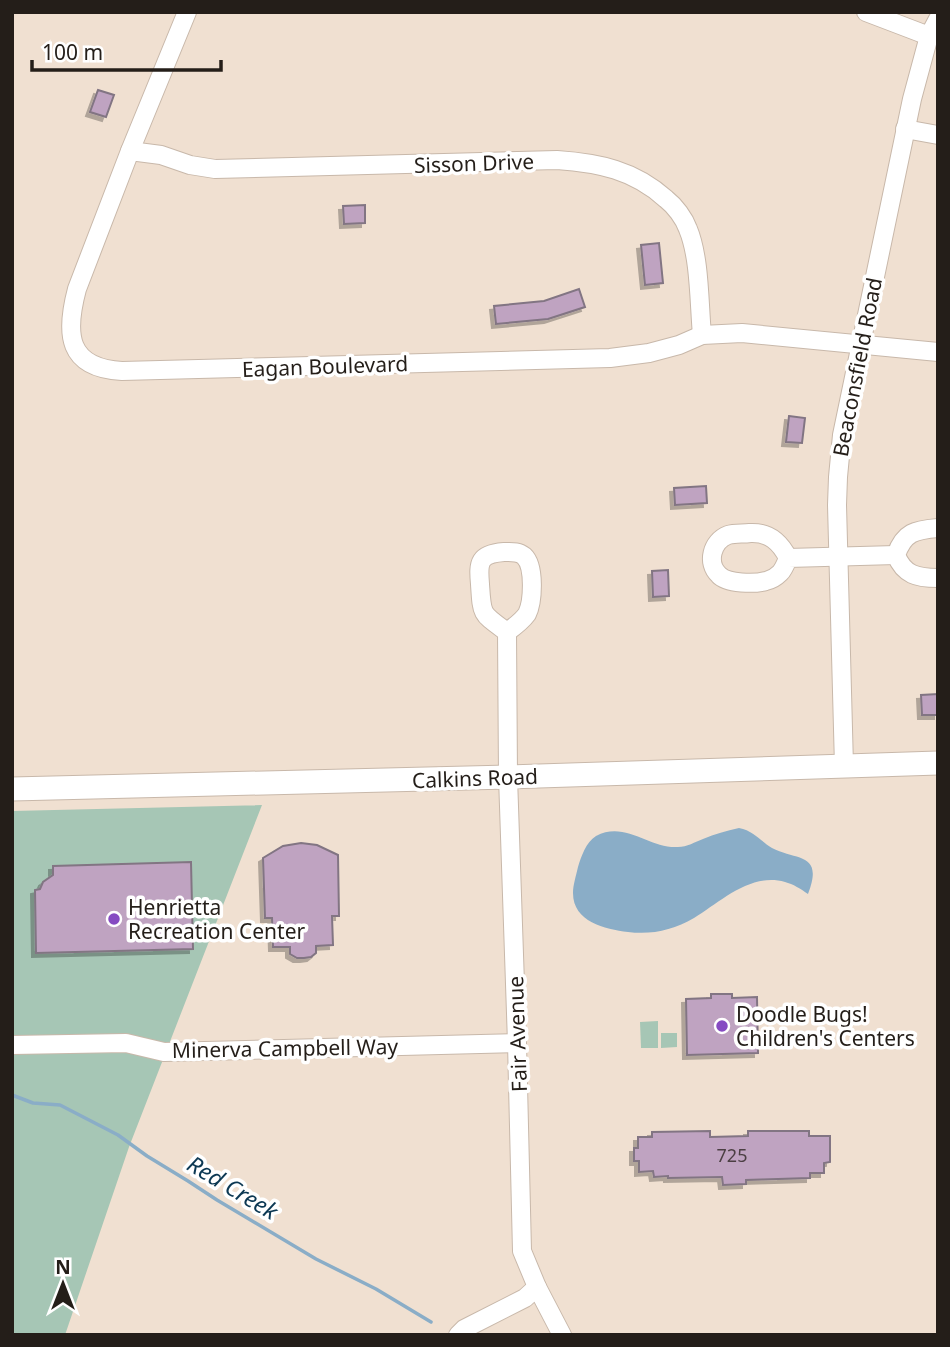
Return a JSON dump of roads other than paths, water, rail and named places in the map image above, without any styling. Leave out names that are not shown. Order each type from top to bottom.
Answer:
[{"type":"main road","name":"Calkins Road","points":[[12,789],[938,763]]},
{"type":"street","name":"Eagan Boulevard","points":[[187,12],[77,289],[72,309],[72,338],[83,359],[94,366],[106,370],[610,358],[649,354],[702,335],[742,333],[938,352]]},
{"type":"street","points":[[866,12],[929,36]]},
{"type":"street","name":"Beaconsfield Road","points":[[844,766],[837,505],[840,449],[905,129],[929,36],[938,19]]},
{"type":"street","points":[[905,129],[938,135]]},
{"type":"street","name":"Sisson Drive","points":[[130,151],[161,155],[190,165],[215,169],[557,160],[610,167],[634,176],[655,189],[673,205],[688,227],[694,250],[702,335]]},
{"type":"street","points":[[938,528],[913,532],[900,543],[896,555],[900,565],[909,573],[921,578],[938,578]]},
{"type":"street","points":[[788,558],[896,555]]},
{"type":"street","name":"Fair Avenue","points":[[507,632],[508,777],[522,1251],[562,1335]]},
{"type":"street","name":"Minerva Campbell Way","points":[[12,1045],[126,1043],[164,1052],[517,1043]]},
{"type":"street","points":[[458,1335],[464,1329],[525,1298],[537,1287]]},
{"type":"water","points":[[739,828],[753,834],[772,848],[799,857],[810,864],[813,871],[808,894],[785,882],[760,881],[736,890],[686,922],[662,931],[645,933],[600,926],[584,917],[574,903],[573,893],[579,863],[587,846],[596,836],[617,831],[657,844],[678,847]]},
{"type":"waterway","name":"Red Creek","points":[[12,1095],[33,1103],[60,1105],[118,1135],[217,1200],[316,1259],[376,1289],[431,1322]]},
{"type":"place","name":"Henrietta Recreation Center","points":[[114,919]]},
{"type":"place","name":"Doodle Bugs! Children's Centers","points":[[722,1026]]}]
